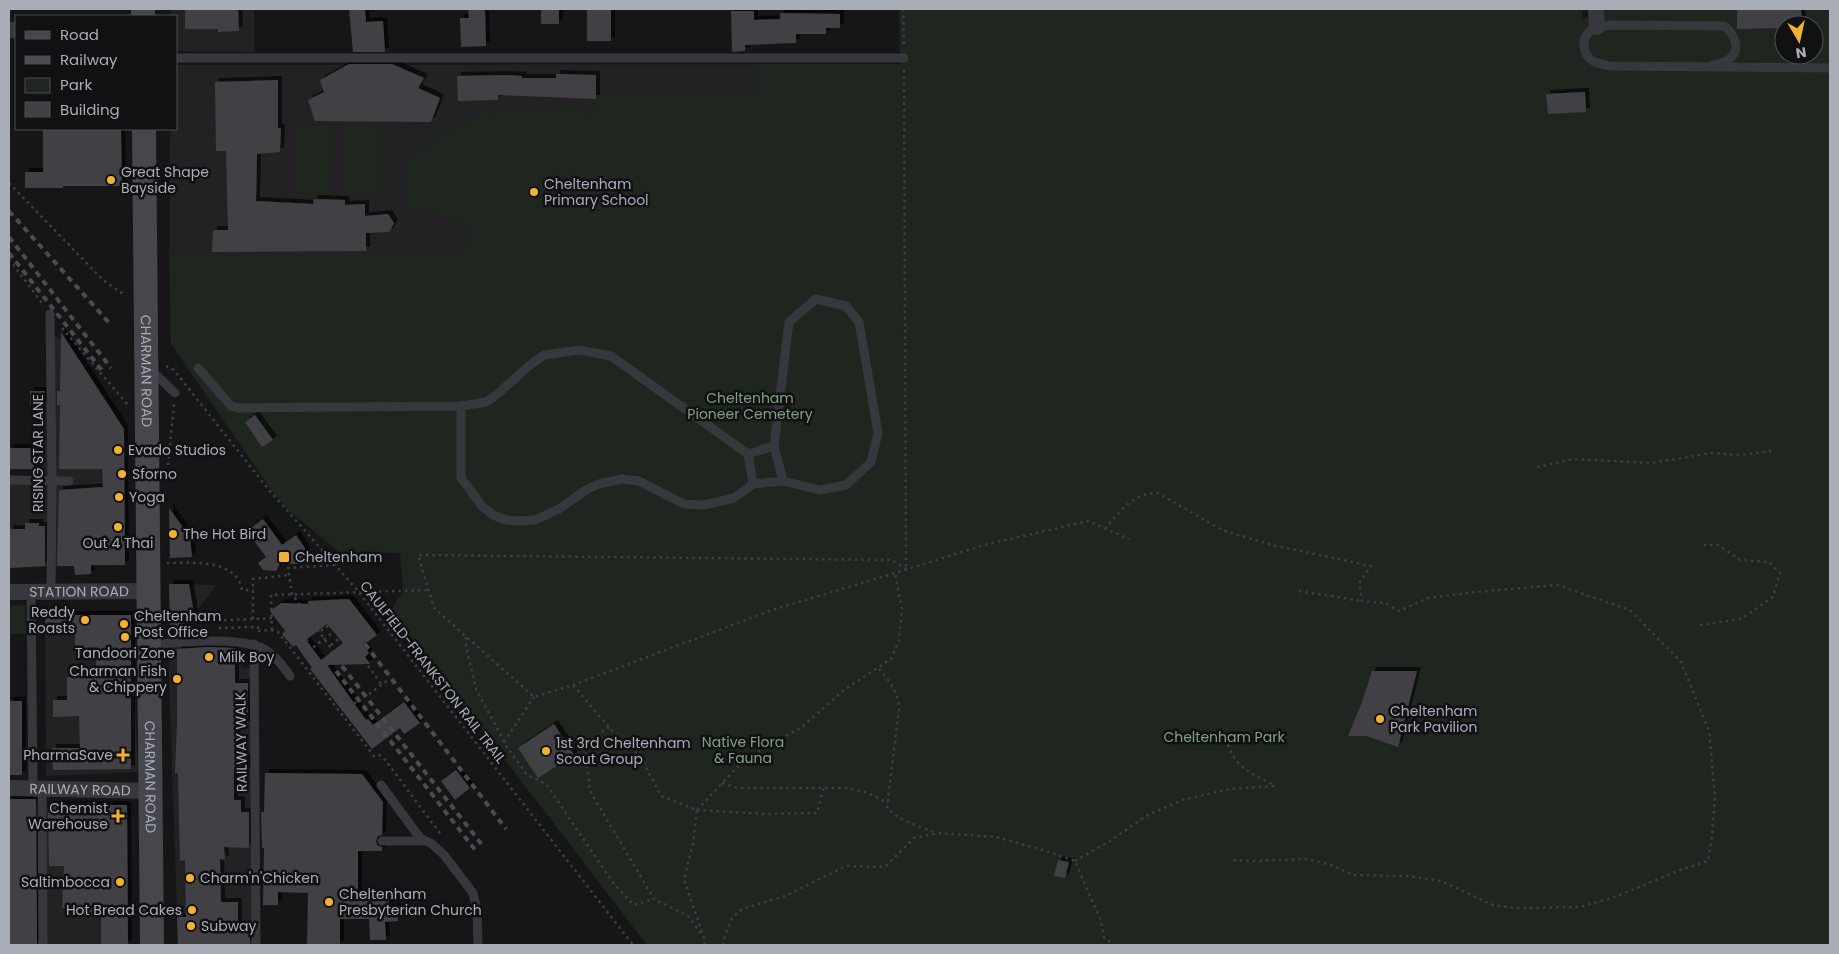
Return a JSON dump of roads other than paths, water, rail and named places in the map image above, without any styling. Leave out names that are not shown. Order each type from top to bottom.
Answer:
[{"type":"main road","name":"CHARMAN ROAD","points":[[144,130],[152,945]]},
{"type":"street","points":[[1596,9],[1597,27]]},
{"type":"street","name":"STATION ROAD","points":[[9,592],[148,591]]},
{"type":"street","name":"RAILWAY ROAD","points":[[9,788],[151,790]]},
{"type":"lane","points":[[1713,66],[1728,61],[1735,52],[1734,37],[1724,26],[1618,25],[1597,27],[1590,31],[1584,44],[1586,54],[1596,63],[1611,66],[1830,68]]},
{"type":"lane","points":[[178,58],[904,58]]},
{"type":"lane","points":[[461,406],[461,478],[482,506],[494,515],[506,520],[535,520],[559,509],[586,490],[599,484],[622,479],[639,481],[684,504],[704,505],[734,498],[753,484],[783,481],[820,490],[846,485],[871,462],[878,433],[859,322],[846,306],[816,299],[789,322],[774,446],[783,481]]},
{"type":"lane","name":"RISING STAR LANE","points":[[50,314],[51,591]]},
{"type":"lane","points":[[198,368],[230,406],[240,408],[461,406],[474,405],[490,400],[530,364],[544,355],[579,350],[611,356],[748,454],[753,484]]},
{"type":"lane","points":[[145,364],[175,393]]},
{"type":"lane","points":[[748,454],[774,446]]},
{"type":"lane","points":[[9,480],[70,480]]},
{"type":"lane","points":[[30,591],[42,945]]},
{"type":"lane","points":[[149,645],[188,642],[243,642],[254,644],[272,654],[290,676]]},
{"type":"lane","name":"RAILWAY WALK","points":[[254,644],[256,945]]},
{"type":"lane","points":[[381,785],[420,838],[432,844],[444,856],[476,898],[478,945]]},
{"type":"lane","points":[[382,841],[424,841]]},
{"type":"railway","points":[[9,211],[111,325]]},
{"type":"railway","points":[[9,237],[111,368]]},
{"type":"railway","points":[[9,253],[104,373]]},
{"type":"railway","points":[[365,644],[506,829]]},
{"type":"railway","points":[[342,666],[483,846]]},
{"type":"railway","points":[[336,671],[476,851]]},
{"type":"place","name":"Great Shape Bayside","points":[[111,180]]},
{"type":"place","name":"Cheltenham Primary School","points":[[534,192]]},
{"type":"place","name":"Evado Studios","points":[[118,450]]},
{"type":"place","name":"Sforno","points":[[122,474]]},
{"type":"place","name":"Yoga","points":[[119,497]]},
{"type":"place","name":"Out 4 Thai","points":[[118,527]]},
{"type":"place","name":"The Hot Bird","points":[[173,534]]},
{"type":"place","name":"Cheltenham","points":[[284,557]]},
{"type":"place","name":"Reddy Roasts","points":[[85,620]]},
{"type":"place","name":"Cheltenham Post Office","points":[[124,624]]},
{"type":"place","name":"Tandoori Zone","points":[[125,637]]},
{"type":"place","name":"Milk Boy","points":[[209,657]]},
{"type":"place","name":"Charman Fish & Chippery","points":[[177,679]]},
{"type":"place","name":"Cheltenham Park Pavilion","points":[[1380,719]]},
{"type":"place","name":"1st 3rd Cheltenham Scout Group","points":[[546,751]]},
{"type":"place","name":"PharmaSave","points":[[123,755]]},
{"type":"place","name":"Chemist Warehouse","points":[[118,816]]},
{"type":"place","name":"Charm'n'Chicken","points":[[190,878]]},
{"type":"place","name":"Saltimbocca","points":[[120,882]]},
{"type":"place","name":"Cheltenham Presbyterian Church","points":[[329,902]]},
{"type":"place","name":"Hot Bread Cakes","points":[[192,910]]},
{"type":"place","name":"Subway","points":[[191,926]]},
{"type":"park label","name":"Cheltenham Pioneer Cemetery","points":[[750,406]]},
{"type":"park label","name":"Cheltenham Park","points":[[1224,737]]},
{"type":"park label","name":"Native Flora & Fauna","points":[[743,750]]}]
